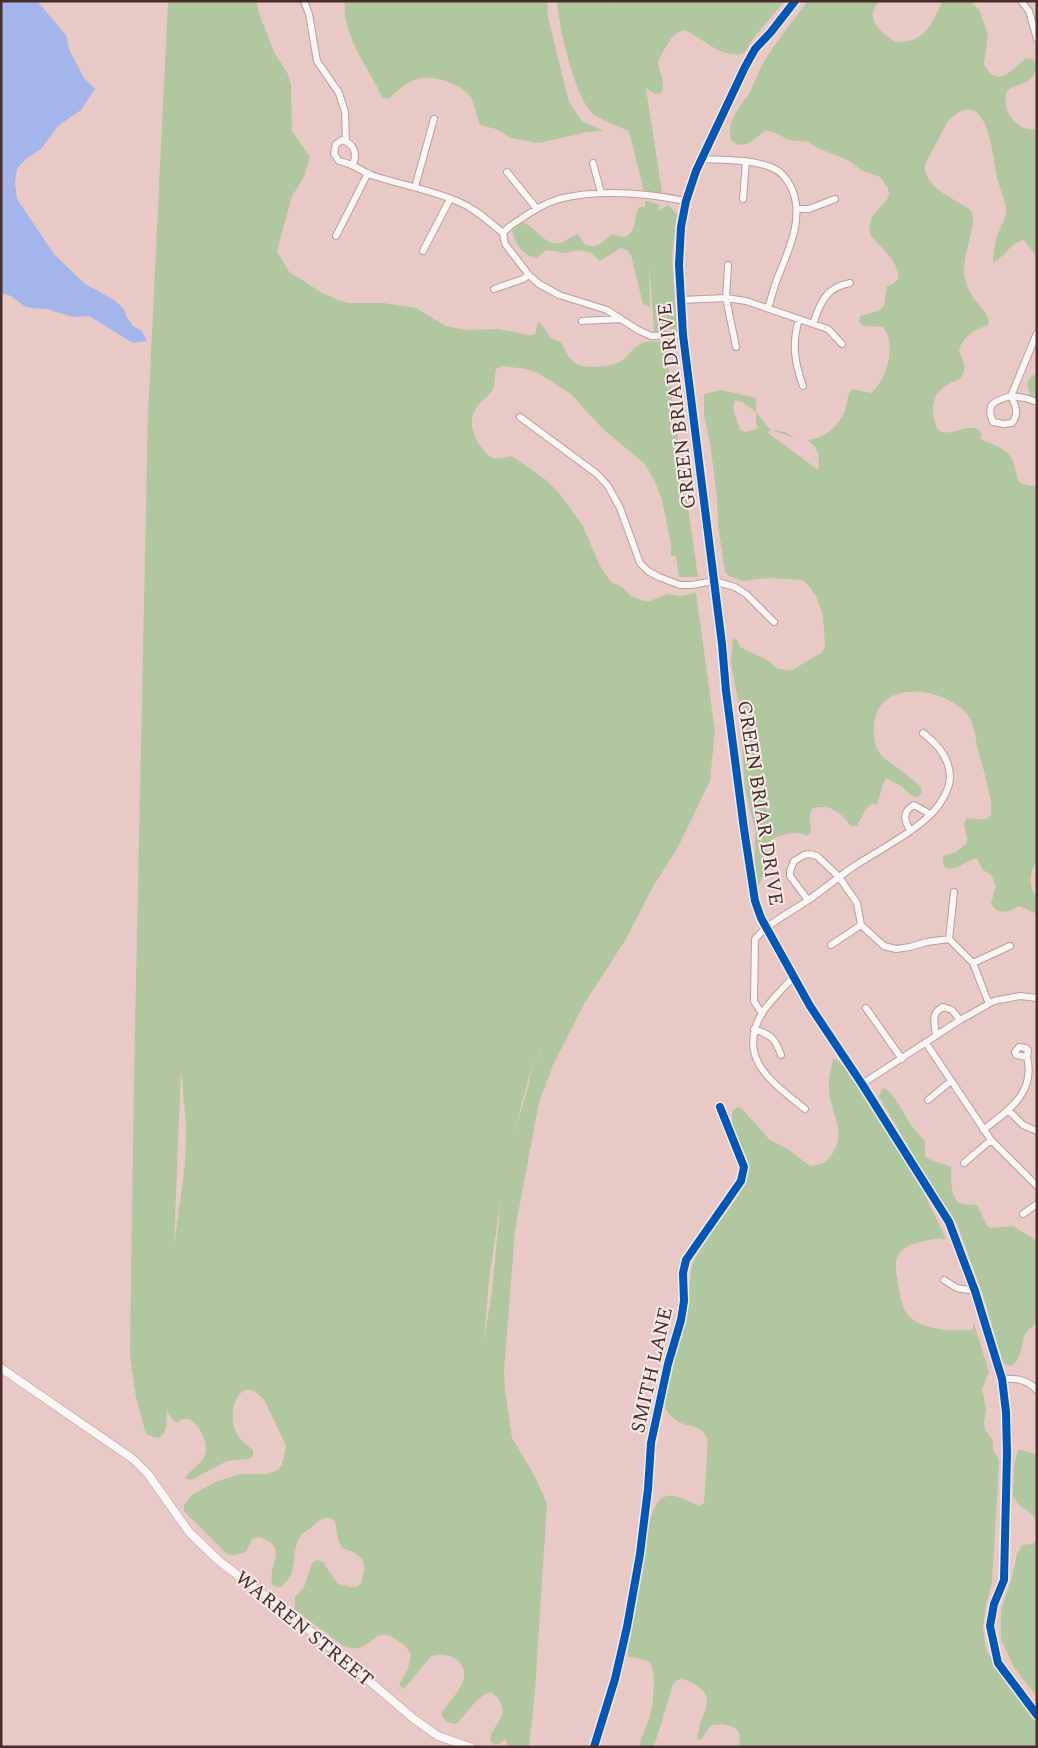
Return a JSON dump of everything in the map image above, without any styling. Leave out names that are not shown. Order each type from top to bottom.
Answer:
[{"type":"street","points":[[304,1],[318,61],[339,93],[345,112],[346,141]]},
{"type":"street","name":"GREEN BRIAR DRIVE","points":[[795,1],[755,49],[719,119],[686,201],[679,244],[683,335],[745,838],[755,901],[761,918],[810,1006],[862,1084],[949,1222],[975,1291],[1002,1379],[1006,1412],[1004,1580],[994,1604],[990,1626],[998,1663],[1037,1715]]},
{"type":"street","points":[[1021,1],[1029,11],[1037,39]]},
{"type":"street","points":[[415,187],[434,119]]},
{"type":"street","points":[[353,164],[354,148],[342,140],[336,144],[334,154],[339,161],[353,164],[360,170],[368,173],[450,199],[476,212],[503,233]]},
{"type":"street","points":[[702,158],[746,161],[776,169],[787,178],[794,193],[797,209],[794,231],[768,308]]},
{"type":"street","points":[[743,199],[746,161]]},
{"type":"street","points":[[593,163],[600,194]]},
{"type":"street","points":[[507,172],[537,209]]},
{"type":"street","points":[[336,236],[368,173]]},
{"type":"street","points":[[683,335],[651,336],[638,330],[608,310],[559,295],[539,284],[529,275],[504,244],[503,233],[506,229],[537,209],[558,200],[600,194],[648,195],[686,201]]},
{"type":"street","points":[[423,251],[450,199]]},
{"type":"street","points":[[797,209],[809,209],[835,199]]},
{"type":"street","points":[[728,265],[726,298],[736,347]]},
{"type":"street","points":[[494,289],[529,275]]},
{"type":"street","points":[[813,324],[818,308],[826,296],[838,285],[850,283]]},
{"type":"street","points":[[681,300],[726,298],[746,301],[828,329],[842,344]]},
{"type":"street","points":[[582,320],[622,319]]},
{"type":"street","points":[[798,319],[794,346],[798,372],[803,386]]},
{"type":"street","points":[[1037,333],[1011,396],[1016,406],[1016,418],[1012,423],[993,422],[989,413],[991,405],[997,400],[1011,396],[1037,402]]},
{"type":"street","points":[[520,416],[597,474],[608,486],[620,508],[640,563],[648,571],[680,584],[692,585],[714,581],[735,587],[746,594],[774,622]]},
{"type":"street","points":[[762,1014],[754,1001],[755,939],[766,926],[808,900],[910,830],[930,814],[943,798],[950,776],[940,749],[923,733]]},
{"type":"street","points":[[910,830],[904,819],[905,813],[909,808],[914,805],[918,806],[930,814]]},
{"type":"street","points":[[808,900],[790,876],[790,870],[794,861],[810,854],[817,856],[839,877],[857,903],[861,925],[884,946],[896,949],[949,939]]},
{"type":"street","points":[[949,939],[954,892]]},
{"type":"street","points":[[831,945],[861,925]]},
{"type":"street","points":[[949,939],[973,963],[990,1003]]},
{"type":"street","points":[[973,963],[1010,946]]},
{"type":"street","points":[[793,976],[762,1014],[754,1029],[752,1046],[759,1067],[776,1085],[805,1109]]},
{"type":"street","points":[[862,1084],[960,1020],[994,1001],[1020,996],[1037,998]]},
{"type":"street","points":[[936,1036],[934,1015],[937,1010],[944,1007],[952,1010],[960,1020]]},
{"type":"street","points":[[866,1008],[902,1059]]},
{"type":"street","points":[[754,1029],[767,1034],[776,1041],[781,1055]]},
{"type":"street","points":[[926,1043],[983,1130],[1037,1186]]},
{"type":"street","points":[[983,1130],[1008,1110],[1026,1089],[1030,1066],[1027,1057]]},
{"type":"street","points":[[928,1100],[951,1081]]},
{"type":"street","name":"SMITH LANE","points":[[594,1747],[615,1679],[627,1627],[641,1545],[648,1489],[651,1443],[684,1301],[683,1273],[686,1260],[742,1181],[744,1167],[720,1107]]},
{"type":"street","points":[[1008,1110],[1023,1125],[1037,1131]]},
{"type":"street","points":[[964,1163],[991,1140]]},
{"type":"street","points":[[1022,1214],[1037,1204]]},
{"type":"street","points":[[944,1280],[957,1288],[975,1291]]},
{"type":"street","name":"WARREN STREET","points":[[1,1368],[133,1460],[148,1474],[189,1532],[219,1561],[301,1623],[414,1719],[438,1736],[470,1747]]},
{"type":"street","points":[[1002,1379],[1018,1378],[1037,1390]]},
{"type":"green space","points":[[168,1],[256,1],[275,54],[287,72],[291,84],[292,131],[310,157],[304,177],[292,196],[277,251],[290,273],[322,293],[341,301],[348,303],[383,303],[416,308],[446,326],[466,330],[499,329],[529,335],[535,334],[538,322],[550,337],[561,342],[571,360],[581,366],[607,366],[623,360],[640,344],[666,342],[671,390],[698,577],[679,577],[676,556],[671,556],[671,544],[662,500],[645,464],[603,429],[571,394],[538,373],[526,369],[502,366],[496,369],[492,390],[476,408],[472,420],[475,437],[489,456],[498,458],[512,456],[546,480],[559,493],[583,526],[599,564],[610,581],[622,587],[631,596],[643,601],[650,601],[667,594],[679,596],[696,593],[715,731],[710,781],[678,847],[652,888],[626,939],[584,1004],[553,1065],[539,1102],[515,1230],[504,1371],[505,1390],[512,1438],[534,1475],[547,1503],[535,1691],[529,1747],[508,1747],[506,1738],[501,1743],[495,1745],[490,1741],[493,1730],[501,1717],[502,1707],[499,1700],[490,1692],[475,1702],[456,1724],[444,1718],[441,1714],[462,1685],[464,1678],[462,1666],[455,1659],[442,1655],[430,1657],[404,1689],[399,1685],[408,1668],[411,1655],[403,1644],[390,1636],[382,1635],[358,1648],[344,1646],[295,1610],[295,1597],[304,1587],[312,1563],[317,1560],[323,1562],[338,1584],[356,1587],[362,1581],[363,1560],[357,1554],[342,1548],[335,1522],[330,1518],[319,1520],[301,1535],[296,1548],[293,1569],[286,1582],[280,1587],[273,1586],[271,1579],[276,1552],[274,1546],[269,1541],[259,1537],[252,1539],[246,1552],[234,1555],[227,1554],[184,1511],[184,1505],[192,1495],[215,1482],[240,1474],[266,1474],[278,1470],[282,1465],[286,1446],[265,1401],[256,1392],[248,1390],[242,1392],[237,1398],[233,1417],[234,1427],[238,1436],[253,1450],[253,1456],[248,1459],[227,1461],[191,1480],[185,1478],[198,1465],[206,1452],[203,1435],[197,1425],[189,1419],[182,1419],[177,1423],[172,1419],[167,1410],[166,1426],[162,1436],[158,1438],[147,1435],[145,1431],[136,1397],[130,1356],[148,415]],"holes":[[[559,1015],[531,1070],[529,1084],[513,1137],[531,1069]],[[181,1069],[186,1125],[185,1165],[174,1246]],[[501,1198],[492,1291],[484,1342],[489,1280]]]},
{"type":"green space","points":[[345,1],[547,1],[548,17],[569,102],[582,121],[604,131],[587,132],[539,143],[511,138],[496,129],[480,125],[468,93],[456,85],[435,78],[413,80],[389,99],[382,97],[352,39],[345,14]]},
{"type":"green space","points":[[557,1],[610,1],[611,5],[611,1],[785,1],[755,36],[744,53],[736,54],[720,51],[684,30],[675,35],[668,43],[658,62],[663,81],[661,93],[655,94],[646,88],[662,193],[644,191],[629,131],[603,120],[591,112],[585,103],[568,59]]},
{"type":"green space","points":[[808,1],[880,1],[873,13],[873,19],[879,29],[895,42],[905,42],[920,36],[926,31],[943,1],[970,1],[979,10],[988,34],[984,64],[989,72],[1000,77],[1010,72],[1026,58],[1037,62],[1036,69],[1031,78],[1007,91],[1005,98],[1008,112],[1017,123],[1023,127],[1037,129],[1037,257],[1024,240],[1015,244],[993,262],[997,236],[1006,214],[1005,202],[998,181],[990,138],[985,125],[979,115],[971,110],[961,111],[948,121],[925,164],[925,171],[927,177],[936,187],[967,207],[973,215],[972,230],[964,264],[964,274],[969,291],[985,313],[989,325],[974,331],[964,341],[959,350],[964,366],[962,376],[944,387],[937,394],[933,412],[936,425],[940,431],[948,433],[968,428],[978,429],[982,434],[980,439],[1010,455],[1020,483],[1032,486],[1037,485],[1037,862],[1032,870],[1031,884],[1037,897],[1037,914],[1019,906],[1004,912],[994,908],[991,904],[996,885],[991,875],[983,870],[976,858],[955,868],[946,868],[943,856],[956,852],[966,844],[967,838],[964,824],[967,818],[983,819],[991,815],[991,802],[970,718],[956,704],[942,697],[926,693],[896,694],[885,701],[877,713],[874,730],[877,749],[885,759],[920,786],[922,792],[918,797],[912,796],[901,786],[886,778],[877,805],[871,804],[866,809],[857,826],[851,826],[835,810],[825,807],[813,808],[810,816],[811,832],[806,836],[799,833],[787,834],[770,841],[765,854],[764,869],[759,885],[755,879],[755,830],[745,788],[738,699],[731,664],[733,637],[738,641],[740,647],[767,660],[778,669],[792,670],[821,653],[825,647],[823,615],[816,596],[803,580],[768,578],[743,581],[725,573],[710,443],[704,415],[704,394],[721,390],[756,398],[756,412],[771,430],[767,432],[818,470],[818,453],[807,440],[826,434],[836,425],[844,414],[848,396],[852,389],[871,393],[882,380],[890,352],[887,334],[883,327],[864,326],[859,322],[860,316],[879,311],[884,306],[887,286],[893,284],[898,279],[898,273],[893,260],[871,236],[869,229],[872,216],[889,195],[888,188],[880,177],[861,170],[850,161],[808,142],[789,140],[771,131],[765,131],[749,143],[736,144],[731,140],[730,126],[732,120],[750,92],[766,58]],"holes":[[[735,400],[742,402],[756,412],[756,424],[759,428],[746,432],[740,430],[733,408]]]},
{"type":"green space","points":[[645,201],[659,204],[659,211],[668,205],[677,214],[672,257],[677,330],[667,328],[665,310],[666,331],[654,332],[649,263],[650,307],[643,304],[631,255],[627,250],[621,248],[600,261],[590,252],[578,250],[566,253],[546,250],[537,258],[527,255],[520,249],[512,231],[522,223],[532,228],[549,242],[560,243],[578,234],[585,245],[595,246],[601,244],[613,234],[620,237],[630,234],[639,207],[645,207]]},
{"type":"green space","points":[[1037,373],[1037,399],[1030,395],[1027,382]]},
{"type":"green space","points":[[771,430],[785,432],[795,438]]},
{"type":"green space","points":[[833,1059],[838,1060],[845,1068],[880,1121],[924,1193],[946,1239],[916,1243],[902,1250],[898,1255],[896,1273],[904,1308],[916,1322],[931,1328],[972,1330],[974,1323],[989,1372],[982,1389],[986,1409],[984,1424],[993,1441],[993,1450],[999,1460],[999,1465],[992,1582],[986,1605],[983,1629],[986,1650],[1037,1723],[1037,1747],[739,1747],[740,1737],[738,1731],[733,1727],[721,1725],[711,1726],[702,1739],[697,1740],[707,1698],[702,1689],[689,1681],[681,1679],[673,1685],[654,1746],[640,1747],[639,1745],[652,1707],[654,1690],[653,1669],[648,1661],[628,1656],[628,1651],[648,1526],[656,1506],[664,1497],[678,1497],[700,1506],[704,1503],[708,1441],[700,1429],[682,1424],[672,1417],[666,1410],[664,1403],[671,1369],[686,1321],[694,1261],[707,1237],[732,1205],[745,1181],[748,1162],[733,1133],[733,1110],[737,1107],[742,1109],[770,1140],[788,1149],[810,1166],[824,1162],[834,1151],[838,1135],[829,1090],[829,1078]]},
{"type":"green space","points":[[883,1088],[891,1094],[916,1132],[925,1141],[925,1156],[951,1167],[952,1187],[956,1200],[962,1204],[977,1205],[988,1227],[1013,1226],[1037,1241],[1037,1324],[1026,1333],[1019,1356],[1011,1366],[1003,1362],[982,1292],[957,1224],[920,1167],[879,1096]]},
{"type":"green space","points":[[1018,1450],[1037,1455],[1037,1523],[1032,1514],[1019,1505],[1013,1496],[1014,1465]]},
{"type":"green space","points":[[1037,1540],[1037,1697],[1014,1667],[1001,1639],[1001,1610],[1011,1581],[1017,1554],[1022,1545],[1032,1544]]},
{"type":"water","points":[[1,1],[37,1],[66,35],[69,49],[84,78],[95,89],[81,110],[58,126],[41,149],[17,168],[15,184],[17,199],[54,254],[85,284],[114,300],[124,309],[126,316],[133,326],[142,331],[147,341],[133,343],[89,316],[73,317],[47,309],[31,308],[24,306],[11,296],[1,293]]},
{"type":"cycle path","points":[[795,1],[755,49],[745,67],[696,171],[686,201],[681,227],[679,265],[683,335],[744,829],[755,901],[761,918],[810,1006],[862,1084],[949,1222],[975,1291],[1002,1379],[1006,1412],[1004,1580],[994,1604],[990,1626],[998,1663],[1037,1715]]},
{"type":"cycle path","points":[[594,1747],[615,1679],[627,1627],[640,1554],[648,1489],[651,1443],[668,1364],[681,1320],[684,1301],[683,1273],[686,1260],[741,1181],[744,1167],[720,1107]]}]
